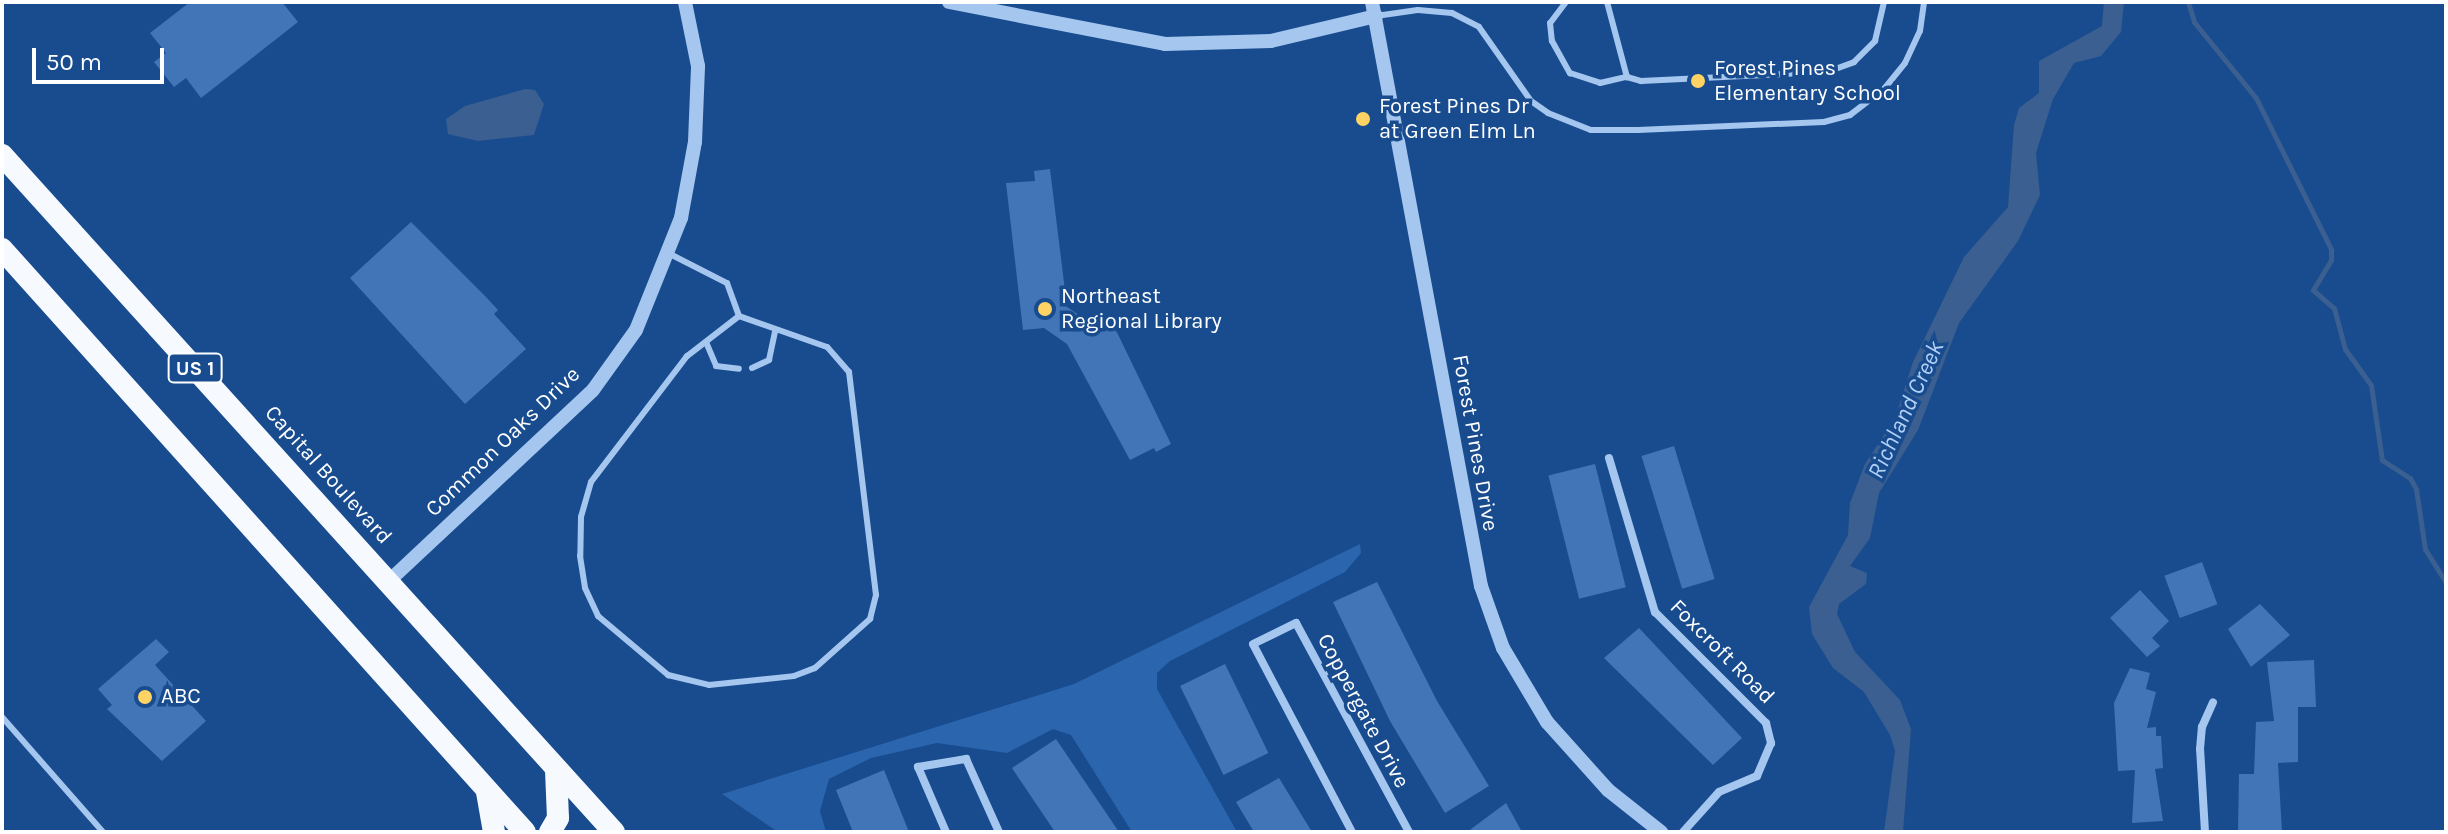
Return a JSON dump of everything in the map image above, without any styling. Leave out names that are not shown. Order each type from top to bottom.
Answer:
[{"type":"highway","name":"Capital Boulevard","points":[[2,155],[614,832]]},
{"type":"highway","points":[[2,249],[525,832]]},
{"type":"highway","points":[[550,832],[558,818],[556,770]]},
{"type":"highway","points":[[487,792],[494,832]]},
{"type":"street","name":"Common Oaks Drive","points":[[389,581],[593,390],[636,330],[670,254],[695,142],[698,66],[687,2]]},
{"type":"street","points":[[949,2],[1165,44],[1271,41],[1374,9]]},
{"type":"street","name":"Forest Pines Drive","points":[[1374,9],[1481,586],[1503,648],[1547,722],[1608,790],[1661,832]]},
{"type":"street","name":"Foxcroft Road","points":[[1609,458],[1655,612],[1766,723],[1771,743],[1757,776],[1719,792],[1683,832]]},
{"type":"street","name":"Coppergate Drive","points":[[1352,832],[1253,644],[1296,623],[1409,832]]},
{"type":"street","points":[[2205,832],[2200,749],[2202,727],[2213,702]]},
{"type":"street","points":[[946,832],[918,767],[966,759],[999,832]]},
{"type":"lane","points":[[1566,2],[1550,23],[1552,41],[1570,73],[1600,83],[1627,77],[1641,81],[1827,72],[1854,62],[1875,41],[1884,2]]},
{"type":"lane","points":[[1607,2],[1627,77]]},
{"type":"lane","points":[[1374,9],[1452,13],[1479,27],[1531,101],[1548,113],[1591,130],[1638,130],[1824,122],[1850,115],[1884,89],[1905,63],[1920,31],[1924,2]]},
{"type":"lane","points":[[670,254],[727,283],[739,316],[827,347],[849,372],[876,595],[870,619],[851,640],[794,676],[709,685],[668,675],[598,616],[585,588],[581,517],[591,482],[687,356],[739,316]]},
{"type":"lane","points":[[752,368],[769,360],[775,331]]},
{"type":"lane","points":[[706,342],[716,366],[739,369]]},
{"type":"lane","points":[[2,717],[103,832]]},
{"type":"shaded area","points":[[1360,544],[1361,553],[1345,572],[1170,661],[1157,673],[1157,689],[1237,832],[1132,832],[1071,735],[1053,729],[1007,753],[937,743],[871,758],[829,779],[820,811],[826,832],[778,832],[722,794],[1074,684]]},
{"type":"water","name":"Richland Creek","points":[[2104,2],[2124,2],[2121,32],[2101,56],[2074,63],[2053,99],[2036,153],[2040,195],[2018,241],[1959,323],[1918,430],[1879,493],[1870,538],[1850,566],[1867,573],[1866,584],[1839,604],[1837,614],[1855,652],[1900,700],[1911,729],[1903,832],[1884,832],[1895,751],[1890,735],[1864,692],[1833,668],[1812,634],[1809,607],[1848,535],[1850,503],[1865,464],[1895,418],[1913,362],[1964,257],[2008,207],[2014,125],[2019,108],[2039,93],[2039,61],[2102,26]]},
{"type":"water","points":[[525,89],[535,90],[544,104],[534,135],[478,141],[448,134],[446,119],[465,106]]},
{"type":"building","points":[[190,2],[282,2],[298,22],[201,98],[186,78],[174,87],[154,62],[166,53],[150,33]]},
{"type":"building","name":"Northeast Regional Library","points":[[1050,169],[1067,307],[1097,327],[1111,320],[1171,444],[1156,452],[1154,448],[1130,460],[1067,344],[1044,328],[1023,330],[1006,183],[1035,181],[1034,171]]},
{"type":"building","points":[[411,222],[498,310],[494,314],[526,349],[465,404],[350,278]]},
{"type":"building","points":[[1674,446],[1715,579],[1682,589],[1641,456]]},
{"type":"building","points":[[1595,464],[1626,587],[1579,599],[1548,476]]},
{"type":"building","points":[[2202,562],[2217,604],[2180,618],[2164,576]]},
{"type":"building","points":[[1377,582],[1437,701],[1489,786],[1445,813],[1390,721],[1333,602]]},
{"type":"building","points":[[2140,590],[2169,621],[2152,638],[2160,646],[2147,657],[2110,618]]},
{"type":"building","points":[[2260,604],[2290,635],[2251,667],[2228,629]]},
{"type":"building","points":[[1639,628],[1742,738],[1713,765],[1604,658]]},
{"type":"building","name":"ABC","points":[[156,639],[169,652],[155,665],[206,721],[162,761],[107,709],[112,705],[98,689]]},
{"type":"building","points":[[2314,660],[2316,707],[2298,707],[2298,762],[2278,763],[2282,832],[2238,832],[2239,774],[2254,774],[2256,722],[2274,721],[2267,662]]},
{"type":"building","points":[[1225,664],[1268,753],[1223,775],[1180,686]]},
{"type":"building","points":[[2130,668],[2150,673],[2146,689],[2156,692],[2147,728],[2156,727],[2156,736],[2161,736],[2163,768],[2155,769],[2163,821],[2132,823],[2135,770],[2118,771],[2114,703]]},
{"type":"building","points":[[1056,739],[1119,832],[1055,832],[1012,768]]},
{"type":"building","points":[[884,770],[909,832],[853,832],[836,790]]},
{"type":"building","points":[[1279,778],[1312,832],[1254,832],[1236,802]]},
{"type":"building","points":[[1506,803],[1522,832],[1467,832]]},
{"type":"waterway","points":[[2188,2],[2194,22],[2256,98],[2331,249],[2331,260],[2313,290],[2334,308],[2345,349],[2371,385],[2382,460],[2410,478],[2416,489],[2425,549],[2446,583]]},
{"type":"waterway","points":[[2446,729],[2446,761]]},
{"type":"place","name":"Forest Pines Elementary School","points":[[1698,81]]},
{"type":"place","name":"Forest Pines Dr at Green Elm Ln","points":[[1363,119]]},
{"type":"place","name":"Northeast Regional Library","points":[[1045,309]]},
{"type":"place","name":"ABC","points":[[145,697]]}]
